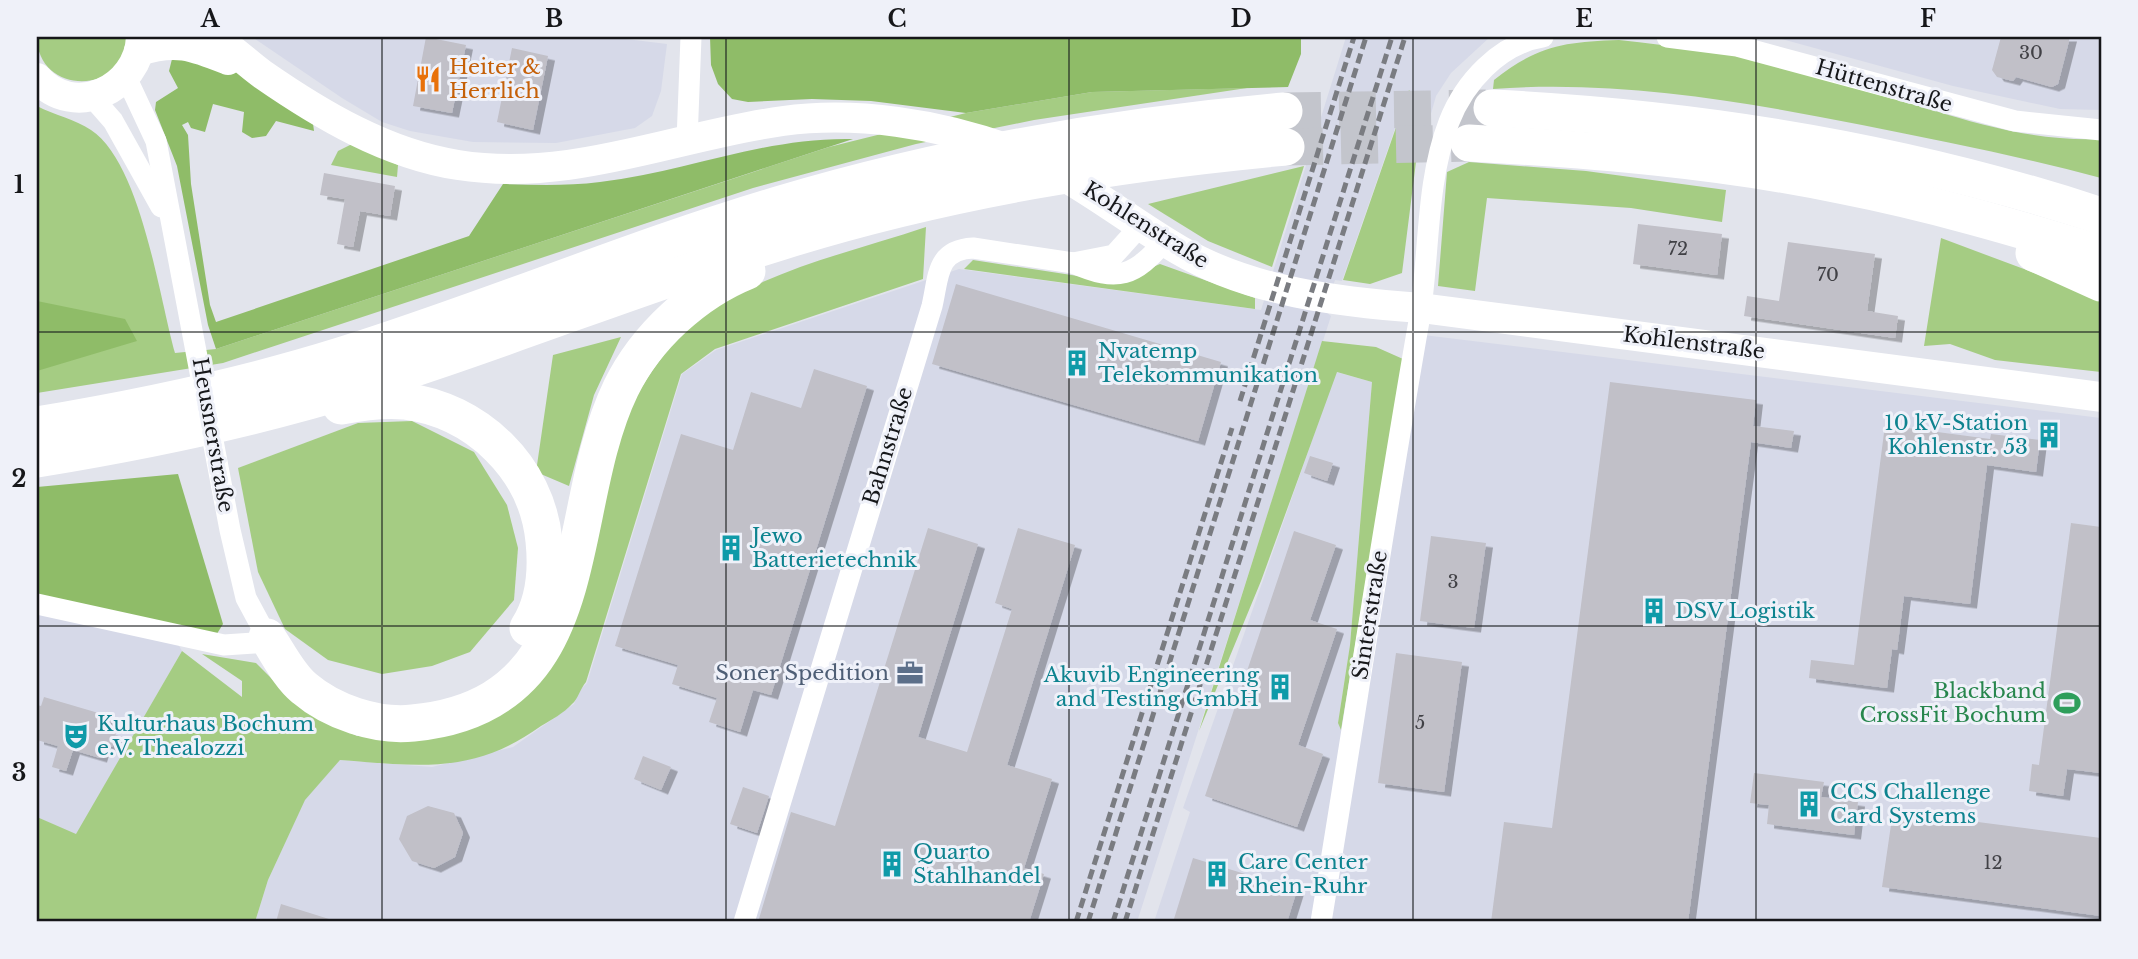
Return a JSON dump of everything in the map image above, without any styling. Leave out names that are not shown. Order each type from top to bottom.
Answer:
[{"type":"highway","points":[[1492,108],[1588,113],[1687,123],[1874,154],[1999,165],[2101,191]]},
{"type":"highway","points":[[37,425],[120,411],[243,383],[337,357],[685,236],[872,178],[1083,134],[1284,111]]},
{"type":"highway","points":[[1469,143],[1576,149],[1693,161],[1843,185],[1925,204],[2101,254]]},
{"type":"highway","points":[[201,429],[311,400],[839,225],[942,198],[1102,167],[1286,147]]},
{"type":"highway","points":[[1874,154],[2011,188],[2101,216]]},
{"type":"highway","points":[[1925,204],[2101,283]]},
{"type":"highway","points":[[267,637],[303,688],[324,701],[372,721],[402,724],[452,719],[493,700],[535,662],[554,631],[572,575],[603,430],[634,366],[667,326],[699,297],[727,279],[810,248],[839,225]]},
{"type":"highway","points":[[37,459],[376,400],[427,405],[450,414],[496,442],[516,465],[530,488],[542,519],[546,557],[542,593],[531,623],[511,655],[489,675],[465,689],[440,698],[389,700],[337,683],[267,637]]},
{"type":"highway","points":[[37,412],[120,411]]},
{"type":"street","name":"Kohlenstraße","points":[[211,37],[261,73],[340,123],[366,136],[457,165],[515,170],[578,166],[785,121],[831,119],[913,125],[968,136],[1025,156],[1111,205],[1165,242],[1216,268],[1291,291],[1373,304],[1421,308],[2101,397]]},
{"type":"street","points":[[687,141],[691,37]]},
{"type":"street","points":[[1421,308],[1436,169],[1449,121],[1463,93],[1488,65],[1507,51],[1543,37]]},
{"type":"street","name":"Hüttenstraße","points":[[1667,37],[1737,46],[2015,121],[2101,130]]},
{"type":"street","name":"Kohlenstraße","points":[[92,97],[111,90],[135,55],[163,43],[192,46],[261,73]]},
{"type":"street","name":"Heusnerstraße","points":[[135,55],[156,141],[246,597],[267,637]]},
{"type":"street","points":[[37,78],[57,93],[74,98],[92,97]]},
{"type":"street","name":"Heusnerstraße","points":[[92,97],[113,121],[136,158],[172,228]]},
{"type":"street","name":"Bahnstraße","points":[[1073,263],[1114,255],[1141,225]]},
{"type":"street","name":"Bahnstraße","points":[[744,922],[932,306],[941,266],[948,255],[958,249],[973,248],[1073,263],[1109,272],[1133,272],[1143,266],[1165,242]]},
{"type":"street","name":"Sinterstraße","points":[[1321,922],[1421,308]]},
{"type":"street","points":[[37,604],[224,645],[254,643],[267,637]]},
{"type":"shaded area","points":[[252,37],[610,37],[667,44],[661,91],[652,116],[635,128],[556,143],[473,142],[410,131],[382,122]]},
{"type":"shaded area","points":[[1346,37],[1490,37],[1451,73],[1436,96],[1430,117],[1408,91],[1342,281],[1335,280],[1325,311],[1331,316],[1137,922],[255,922],[268,880],[305,799],[340,760],[432,767],[513,747],[574,704],[579,691],[587,683],[682,374],[716,350],[959,269],[1261,310]]},
{"type":"shaded area","points":[[1774,37],[2101,37],[2101,110],[2060,109],[1953,86]]},
{"type":"shaded area","points":[[1407,333],[2101,418],[2101,922],[1154,922],[1190,812],[1183,808],[1336,372],[1372,382],[1350,645],[1338,723],[1341,728]]},
{"type":"shaded area","points":[[37,610],[175,639],[182,651],[76,835],[37,817]]},
{"type":"green space","points":[[37,37],[126,37],[122,56],[113,70],[98,78],[82,81],[65,78],[51,70],[41,56]]},
{"type":"green space","points":[[710,37],[1301,37],[1301,54],[1288,87],[1092,92],[966,113],[871,101],[812,99],[748,102],[732,99],[718,84],[711,65]]},
{"type":"green space","points":[[1619,40],[1700,50],[1781,65],[1833,78],[1965,120],[2033,135],[2101,139],[2101,178],[1922,137],[1725,101],[1586,87],[1493,89],[1494,80],[1539,52],[1567,44]]},
{"type":"green space","points":[[174,51],[230,67],[312,116],[314,131],[276,121],[266,136],[252,138],[242,132],[244,112],[213,104],[205,132],[191,128],[188,122],[182,125],[188,135],[191,184],[210,305],[216,322],[469,236],[503,184],[564,185],[600,182],[664,171],[788,143],[853,139],[216,349],[208,325],[177,166],[155,110],[156,102],[178,88],[169,71]]},
{"type":"green space","points":[[1247,88],[1034,120],[916,144],[753,188],[223,363],[37,393],[37,106],[91,130],[108,147],[123,171],[146,233],[175,353],[216,349],[829,147],[966,113],[1092,92]]},
{"type":"green space","points":[[1409,90],[1429,117],[1417,154],[1402,273],[1370,284],[1343,280]]},
{"type":"green space","points":[[354,143],[398,165],[397,177],[331,165],[338,151]]},
{"type":"green space","points":[[1469,162],[1586,171],[1726,190],[1722,222],[1631,208],[1487,198],[1475,291],[1438,286],[1447,172]]},
{"type":"green space","points":[[1304,166],[1272,267],[1208,241],[1148,204]]},
{"type":"green space","points":[[926,227],[923,279],[715,349],[681,374],[586,682],[574,702],[565,710],[516,742],[468,760],[420,765],[340,760],[305,800],[268,880],[255,922],[37,922],[37,817],[76,834],[182,651],[242,697],[242,681],[202,654],[256,663],[302,709],[357,736],[410,737],[543,675],[628,411],[654,368],[675,342],[712,309],[762,282]]},
{"type":"green space","points":[[1941,238],[2101,298],[2101,372],[1995,360],[1950,344],[1924,346]]},
{"type":"green space","points":[[973,260],[1117,282],[1160,264],[1255,298],[1255,309],[964,269]]},
{"type":"green space","points":[[37,301],[125,319],[137,341],[37,371]]},
{"type":"green space","points":[[621,337],[594,395],[569,486],[536,472],[553,355]]},
{"type":"green space","points":[[1322,341],[1376,347],[1403,359],[1341,730],[1338,723],[1350,645],[1372,382],[1337,372],[1261,581],[1199,731]]},
{"type":"green space","points":[[412,421],[474,452],[507,505],[518,548],[514,600],[470,652],[432,666],[382,674],[328,660],[285,629],[258,572],[238,468],[358,423]]},
{"type":"green space","points":[[178,474],[223,624],[215,637],[37,598],[37,487]]},
{"type":"building","points":[[426,37],[466,45],[452,113],[413,106]]},
{"type":"building","points":[[2001,37],[2070,37],[2058,84],[2052,87],[2016,77],[2013,81],[1997,77],[1992,70]]},
{"type":"building","points":[[512,48],[548,56],[533,130],[497,122]]},
{"type":"building","points":[[324,173],[395,186],[390,216],[360,211],[353,247],[337,244],[345,199],[320,195]]},
{"type":"building","points":[[1638,224],[1722,234],[1717,275],[1633,264]]},
{"type":"building","points":[[1788,242],[1875,254],[1867,311],[1898,316],[1895,338],[1744,316],[1747,296],[1779,301]]},
{"type":"building","name":"Nvatemp Telekommunikation","points":[[956,284],[1221,362],[1198,441],[932,364]]},
{"type":"building","name":"Jewo Batterietechnik","points":[[814,369],[867,386],[771,695],[753,690],[740,732],[709,722],[717,698],[672,684],[678,665],[615,646],[681,434],[733,450],[751,392],[801,408]]},
{"type":"building","name":"DSV Logistik","points":[[1610,382],[1756,400],[1753,426],[1794,431],[1791,448],[1751,442],[1688,922],[1491,922],[1504,822],[1552,828]]},
{"type":"building","points":[[1885,425],[1990,439],[1991,434],[2040,440],[2036,472],[1987,465],[1970,604],[1904,596],[1897,650],[1892,649],[1887,688],[1809,678],[1811,660],[1854,665]]},
{"type":"building","points":[[1310,456],[1333,463],[1327,481],[1304,473]]},
{"type":"building","points":[[2071,523],[2101,527],[2101,773],[2067,769],[2063,796],[2029,791],[2032,764],[2039,765]]},
{"type":"building","name":"Soner Spedition","points":[[928,528],[978,544],[918,737],[967,752],[1012,609],[995,603],[1018,528],[1075,545],[1007,765],[1052,779],[1024,868],[1044,874],[1029,922],[758,922],[791,812],[835,826]]},
{"type":"building","name":"Akuvib Engineering and Testing GmbH","points":[[1294,531],[1336,545],[1310,620],[1337,629],[1298,745],[1323,754],[1297,827],[1205,796]]},
{"type":"building","points":[[1431,536],[1486,543],[1474,628],[1420,621]]},
{"type":"building","points":[[1396,653],[1462,662],[1444,792],[1378,783]]},
{"type":"building","name":"Kulturhaus Bochum e.V. Thealozzi","points":[[44,697],[112,717],[108,731],[116,733],[112,747],[104,744],[100,758],[73,750],[66,771],[52,767],[58,746],[37,740],[37,705],[41,706]]},
{"type":"building","points":[[643,756],[671,767],[661,790],[634,779]]},
{"type":"building","name":"CCS Challenge Card Systems","points":[[1754,773],[1824,782],[1821,797],[1858,802],[1854,835],[1767,824],[1769,805],[1750,803]]},
{"type":"building","points":[[743,787],[769,796],[757,833],[730,824]]},
{"type":"building","points":[[428,806],[454,813],[463,833],[455,857],[434,868],[412,861],[399,839],[407,816]]},
{"type":"building","points":[[1893,811],[2101,838],[2101,916],[1882,887]]},
{"type":"building","name":"Care Center Rhein-Ruhr","points":[[1193,858],[1297,890],[1287,922],[1173,922]]},
{"type":"building","points":[[281,904],[329,919],[328,922],[276,922]]},
{"type":"tunnel","points":[[1284,111],[1492,108]]},
{"type":"tunnel","points":[[1286,147],[1469,143]]},
{"type":"railway","points":[[1240,401],[1354,37]]},
{"type":"railway","points":[[1088,922],[1366,37]]},
{"type":"railway","points":[[1113,922],[1392,37]]},
{"type":"railway","points":[[1125,922],[1405,37]]},
{"type":"railway","points":[[1076,922],[1232,428]]},
{"type":"place","name":"Heiter & Herrlich","points":[[428,79]]},
{"type":"place","name":"Nvatemp Telekommunikation","points":[[1077,363]]},
{"type":"place","name":"10 kV-Station Kohlenstr. 53","points":[[2049,435]]},
{"type":"place","name":"Jewo Batterietechnik","points":[[731,548]]},
{"type":"place","name":"DSV Logistik","points":[[1654,611]]},
{"type":"place","name":"Soner Spedition","points":[[910,673]]},
{"type":"place","name":"Akuvib Engineering and Testing GmbH","points":[[1280,687]]},
{"type":"place","name":"Blackband CrossFit Bochum","points":[[2067,703]]},
{"type":"place","name":"Kulturhaus Bochum e.V. Thealozzi","points":[[76,736]]},
{"type":"place","name":"CCS Challenge Card Systems","points":[[1809,804]]},
{"type":"place","name":"Quarto Stahlhandel","points":[[892,864]]},
{"type":"place","name":"Care Center Rhein-Ruhr","points":[[1217,874]]}]
